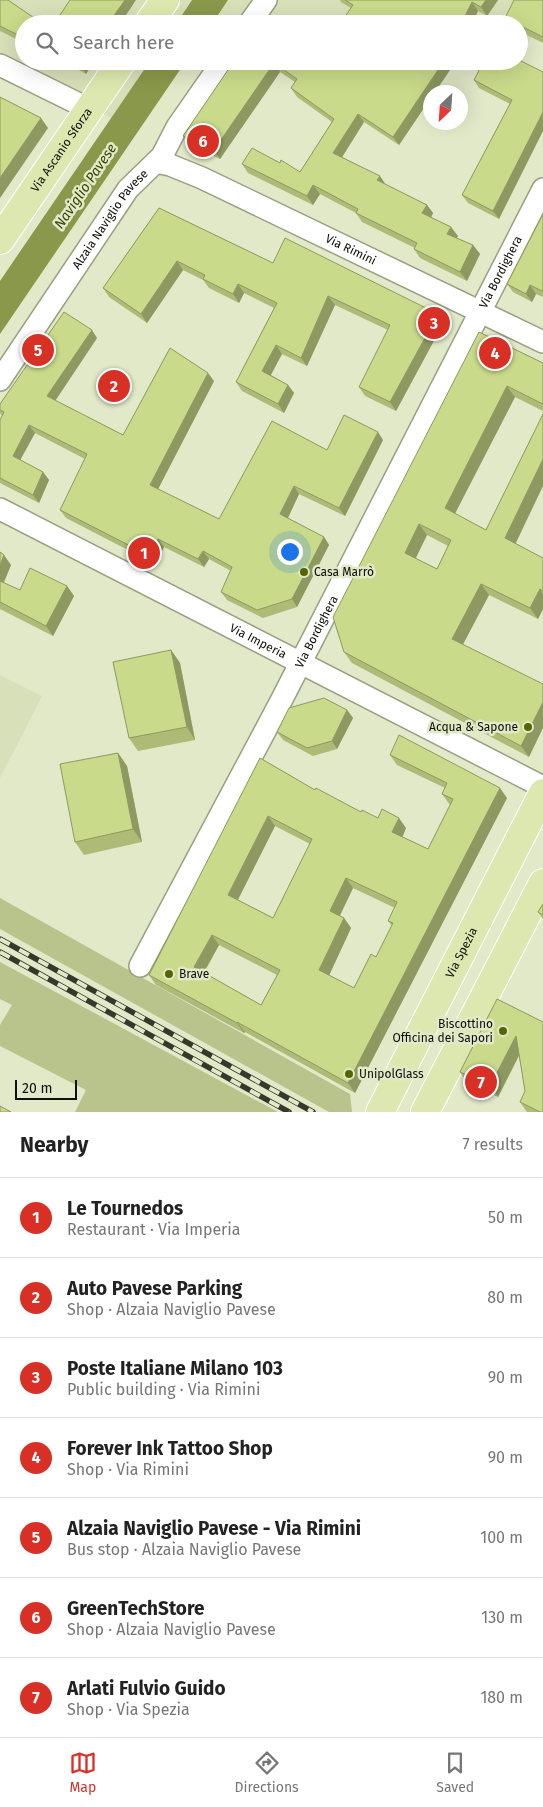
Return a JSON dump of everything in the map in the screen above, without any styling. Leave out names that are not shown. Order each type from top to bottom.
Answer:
[{"type":"main road","points":[[154,15],[164,0]]},
{"type":"main road","name":"Via Ascanio Sforza","points":[[0,240],[116,70]]},
{"type":"main road","name":"Via Spezia","points":[[380,1112],[543,793]]},
{"type":"main road","points":[[425,1112],[543,883]]},
{"type":"street","points":[[255,15],[266,0]]},
{"type":"street","points":[[0,66],[89,109]]},
{"type":"street","name":"Alzaia Naviglio Pavese","points":[[0,380],[128,189],[165,151],[178,127],[217,70]]},
{"type":"street","name":"Via Rimini","points":[[156,162],[170,165],[202,178],[543,342]]},
{"type":"street","name":"Via Bordighera","points":[[140,966],[300,662],[543,189]]},
{"type":"street","name":"Via Imperia","points":[[0,509],[543,787]]},
{"type":"shaded area","points":[[0,0],[192,0],[182,15],[15,15],[15,70],[0,62]]},
{"type":"shaded area","points":[[228,0],[543,0],[543,17],[528,43],[528,15],[218,15]]},
{"type":"shaded area","points":[[16,70],[144,70],[111,118]]},
{"type":"shaded area","points":[[0,675],[42,696],[0,778]]},
{"type":"shaded area","points":[[0,898],[350,1094],[352,1112],[329,1112],[0,929]]},
{"type":"shaded area","points":[[0,962],[278,1112],[75,1112],[86,1090],[0,1046],[0,1025],[12,1005],[0,999]]},
{"type":"water","points":[[192,0],[228,0],[218,15],[182,15]]},
{"type":"water","name":"Naviglio Pavese","points":[[144,70],[180,70],[0,334],[0,281]]},
{"type":"building","points":[[0,0],[8,0],[30,15],[15,15],[15,34],[0,26]]},
{"type":"building","points":[[70,0],[125,0],[114,15],[60,15]]},
{"type":"building","points":[[345,0],[486,0],[481,7],[472,2],[466,15],[346,15],[353,5]]},
{"type":"building","points":[[514,0],[543,0],[543,37],[528,30],[528,15],[506,15]]},
{"type":"building","points":[[528,64],[543,72],[543,112],[493,211],[462,195],[512,100],[474,80],[479,70],[528,70]]},
{"type":"building","points":[[228,70],[269,70],[214,150],[183,136]]},
{"type":"building","points":[[284,70],[438,70],[428,85],[423,85],[423,92],[393,137],[358,114],[333,153],[380,176],[377,180],[427,205],[422,213],[451,227],[447,234],[473,245],[460,272],[414,249],[417,243],[356,213],[358,209],[313,185],[307,196],[242,164],[252,148],[280,163],[281,160],[300,172],[334,119],[291,88],[297,79]]},
{"type":"building","points":[[0,97],[41,118],[0,178]]},
{"type":"building","points":[[159,208],[273,263],[285,238],[438,314],[390,402],[359,387],[390,325],[328,296],[301,358],[276,345],[262,371],[288,385],[278,404],[236,382],[277,303],[238,284],[233,294],[203,279],[205,275],[177,261],[141,314],[103,288]]},
{"type":"building","points":[[543,214],[543,289],[542,291],[530,285],[526,294],[507,284]]},
{"type":"building","points":[[64,312],[92,330],[47,396],[123,435],[170,348],[208,373],[150,485],[219,519],[272,421],[327,450],[344,415],[378,432],[339,508],[294,486],[280,514],[324,537],[292,599],[257,610],[221,592],[232,567],[203,551],[198,559],[158,539],[150,556],[60,510],[87,454],[29,425],[13,456],[43,472],[33,495],[0,478],[0,420],[4,412],[0,410],[0,404]]},
{"type":"building","points":[[479,332],[543,363],[543,404],[507,386],[445,508],[486,530],[543,414],[543,459],[505,538],[543,558],[543,591],[540,589],[530,608],[481,584],[452,639],[543,684],[543,702],[521,746],[344,652],[333,617]],"holes":[[[419,524],[451,540],[437,569],[405,553]]]},
{"type":"building","points":[[0,552],[4,555],[0,565]]},
{"type":"building","points":[[30,568],[67,586],[46,626],[0,602],[0,581],[20,590]]},
{"type":"building","points":[[171,650],[187,727],[129,738],[113,662]]},
{"type":"building","points":[[324,698],[347,710],[332,741],[307,748],[277,732],[289,708]]},
{"type":"building","points":[[399,735],[500,788],[348,1083],[149,975],[260,758],[315,790],[316,788],[361,812],[362,810],[378,818],[382,809],[399,818],[392,832],[428,849],[453,799],[442,794],[447,783],[390,755]],"holes":[[[268,816],[312,839],[273,918],[228,895]],[[346,878],[397,902],[388,921],[393,923],[376,957],[371,954],[354,988],[319,970],[344,918],[330,911]],[[212,935],[280,970],[261,1005],[194,967]]]},
{"type":"building","points":[[118,753],[133,829],[75,842],[60,764]]},
{"type":"building","points":[[543,904],[543,915],[538,912]]},
{"type":"building","points":[[497,999],[543,1022],[543,1112],[520,1102],[525,1091],[516,1036],[490,1086],[460,1072]]},
{"type":"building","points":[[0,1106],[11,1112],[0,1112]]},
{"type":"railway","points":[[0,939],[313,1112]]},
{"type":"railway","points":[[0,952],[289,1112]]},
{"type":"place","name":"GreenTechStore","points":[[203,141]]},
{"type":"place","name":"Poste Italiane Milano 103","points":[[434,323]]},
{"type":"place","name":"Alzaia Naviglio Pavese - Via Rimini","points":[[38,350]]},
{"type":"place","name":"Forever Ink Tattoo Shop","points":[[495,353]]},
{"type":"place","name":"Auto Pavese Parking","points":[[114,386]]},
{"type":"place","name":"Le Tournedos","points":[[144,553]]},
{"type":"place","name":"Casa Marrò","points":[[304,572]]},
{"type":"place","name":"Acqua & Sapone","points":[[528,727]]},
{"type":"place","name":"Brave","points":[[169,974]]},
{"type":"place","name":"Biscottino Officina dei Sapori","points":[[503,1031]]},
{"type":"place","name":"UnipolGlass","points":[[349,1074]]},
{"type":"place","name":"Arlati Fulvio Guido","points":[[481,1082]]}]
